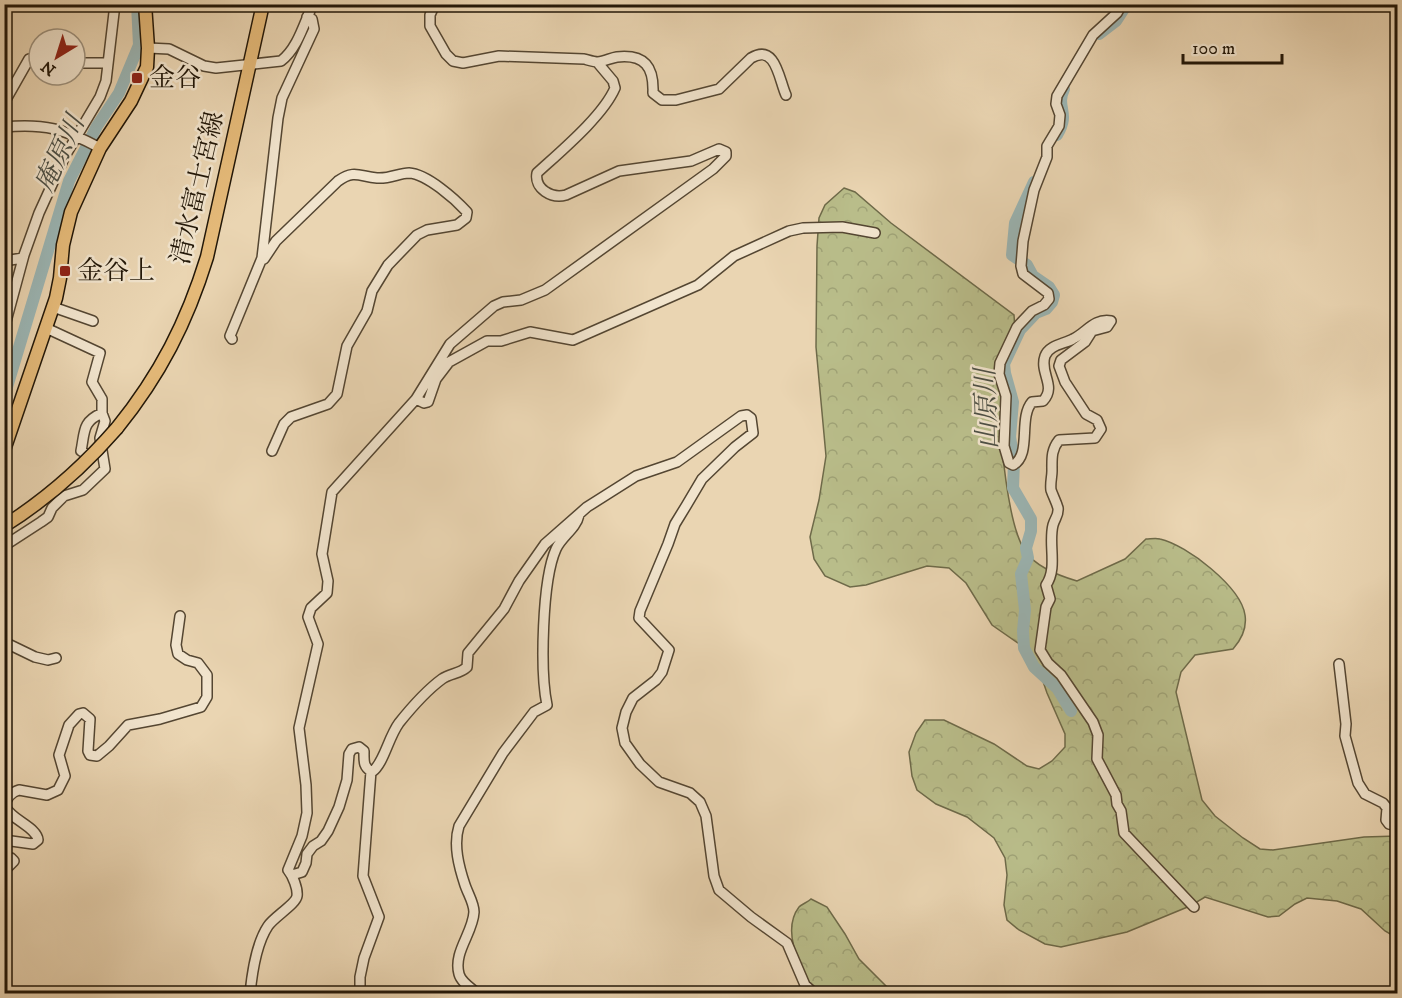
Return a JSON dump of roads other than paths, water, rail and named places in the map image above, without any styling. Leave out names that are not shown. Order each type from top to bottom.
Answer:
[{"type":"main road","points":[[4,450],[53,307],[71,212],[100,148],[131,101],[144,76],[148,59],[145,4]]},
{"type":"main road","name":"清水富士宮線","points":[[4,526],[48,495],[117,428],[167,357],[200,282],[263,4]]},
{"type":"street","points":[[4,329],[31,233],[53,178],[79,136],[106,81],[115,4]]},
{"type":"street","points":[[148,48],[169,49],[204,66],[216,68],[281,61],[288,55],[313,4]]},
{"type":"street","points":[[435,4],[430,15],[430,26],[446,54],[453,61],[463,63],[500,56],[584,59],[597,62],[635,56],[644,61],[653,77],[653,93],[662,100],[676,100],[719,89],[751,58],[764,55],[770,58],[778,69],[786,95]]},
{"type":"street","points":[[1122,4],[1117,13],[1093,35],[1060,87],[1057,96],[1059,126],[1047,146],[1047,157],[1034,190],[1023,241],[1022,266],[1023,274],[1048,293],[1049,299],[1044,305],[1032,311],[1017,327],[1000,363],[999,374],[1006,396],[1004,446],[1009,463],[1013,465],[1017,463],[1022,456],[1028,406],[1032,402],[1043,401],[1048,395],[1050,385],[1044,364],[1046,353],[1050,348],[1076,338],[1089,326],[1107,320],[1111,321],[1107,327],[1092,331],[1085,342],[1061,360],[1059,366],[1065,382],[1086,414],[1097,420],[1101,429],[1095,438],[1059,440],[1054,446],[1050,460],[1052,470],[1050,487],[1058,508],[1058,517],[1053,526],[1050,580],[1046,585],[1050,599],[1046,607],[1040,650],[1048,663],[1061,675],[1093,722],[1098,735],[1097,759],[1116,795],[1124,833],[1194,907]]},
{"type":"street","points":[[232,339],[230,336],[262,258],[278,118],[282,98],[314,29],[312,19],[307,17]]},
{"type":"street","points":[[4,103],[27,61]]},
{"type":"street","points":[[250,993],[257,956],[267,927],[295,902],[298,895],[292,875],[288,870],[302,836],[307,813],[299,728],[318,644],[308,617],[311,608],[327,593],[328,581],[322,554],[332,492],[416,399],[450,344],[494,306],[502,302],[521,300],[545,290],[713,169],[726,156],[726,152],[719,149],[691,161],[619,171],[566,195],[551,196],[537,183],[537,173],[586,126],[612,95],[615,88],[613,81],[597,62]]},
{"type":"street","points":[[87,63],[107,63]]},
{"type":"street","points":[[4,127],[42,125],[79,136],[100,148]]},
{"type":"street","points":[[262,258],[264,259],[276,241],[346,175],[362,174],[370,178],[388,179],[409,173],[421,177],[452,198],[467,213],[466,218],[457,225],[427,230],[417,235],[388,265],[372,291],[368,311],[347,346],[338,394],[328,404],[291,417],[284,424],[272,451]]},
{"type":"street","points":[[416,399],[423,403],[428,402],[436,379],[449,362],[487,341],[501,341],[530,332],[573,340],[699,285],[734,256],[789,231],[803,228],[842,227],[875,233]]},
{"type":"street","points":[[4,261],[23,258]]},
{"type":"street","points":[[53,307],[93,321]]},
{"type":"street","points":[[4,546],[48,517],[52,508],[64,496],[83,490],[105,469],[100,438],[105,421],[102,414],[102,399],[92,382],[100,353],[46,328]]},
{"type":"street","points":[[85,453],[81,451],[86,425],[92,418],[102,414]]},
{"type":"street","points":[[371,771],[379,767],[387,743],[399,724],[429,691],[442,679],[463,672],[467,667],[468,653],[504,609],[544,544],[580,513],[636,476],[677,462],[741,416],[747,415],[751,418],[753,433],[702,479],[675,524],[640,610],[639,618],[669,651],[662,672],[656,680],[633,698],[622,728],[625,743],[640,765],[659,782],[690,793],[700,802],[706,816],[714,876],[719,890],[787,943],[805,985],[815,993]]},
{"type":"street","points":[[478,993],[461,979],[458,972],[460,951],[472,927],[474,908],[464,883],[455,845],[456,836],[459,826],[503,753],[534,712],[547,705],[544,670],[547,586],[556,549],[577,523],[580,513]]},
{"type":"street","points":[[4,840],[33,844],[38,840],[36,833],[7,810],[6,802],[19,789],[47,795],[58,790],[65,776],[59,755],[69,725],[79,714],[83,713],[90,719],[88,751],[97,756],[128,724],[160,719],[201,707],[207,697],[207,675],[202,666],[181,657],[176,650],[180,616]]},
{"type":"street","points":[[4,642],[35,657],[48,660],[56,657]]},
{"type":"street","points":[[1339,664],[1346,724],[1345,736],[1358,783],[1365,794],[1383,803],[1387,808],[1386,820],[1389,824],[1398,826]]},
{"type":"street","points":[[292,875],[302,872],[307,854],[328,831],[339,807],[347,780],[349,754],[352,749],[359,747],[364,751],[364,763],[371,771],[363,876],[379,917],[364,958],[360,977],[360,993]]},
{"type":"street","points":[[4,856],[14,861],[4,871]]},
{"type":"waterway","name":"庵原川","points":[[4,397],[69,181],[97,126],[119,93],[139,45],[137,4]]},
{"type":"waterway","name":"山原川","points":[[1099,34],[1116,21],[1127,4]]},
{"type":"waterway","name":"山原川","points":[[1057,135],[1063,121],[1061,101],[1064,89]]},
{"type":"waterway","name":"山原川","points":[[1034,182],[1015,223],[1012,255],[1027,265],[1033,276],[1049,287],[1054,295],[1046,309],[1036,313],[1020,330],[1004,364],[1013,402],[1010,437],[1014,461],[1013,488],[1031,519],[1031,531],[1026,548],[1028,558],[1021,574],[1025,610],[1024,648],[1034,667],[1057,688],[1071,711]]},
{"type":"place","name":"金谷","points":[[137,78]]},
{"type":"place","name":"金谷上","points":[[65,271]]}]
